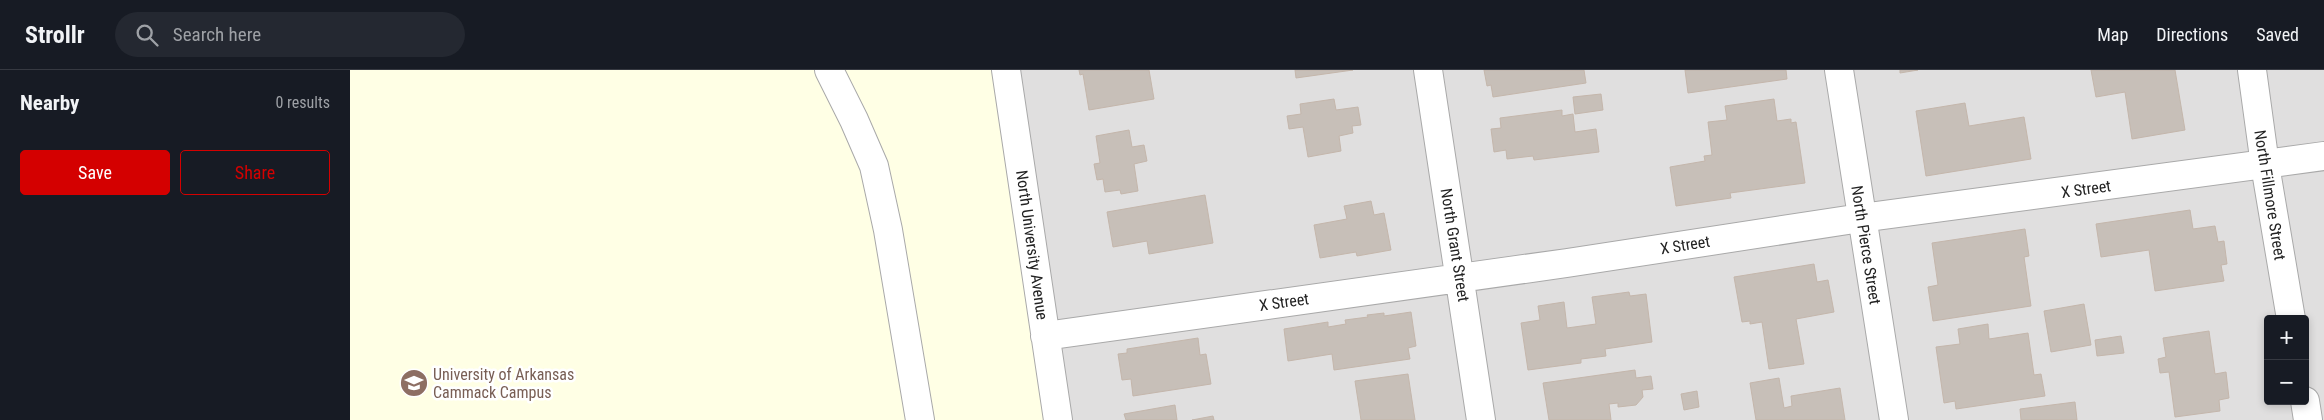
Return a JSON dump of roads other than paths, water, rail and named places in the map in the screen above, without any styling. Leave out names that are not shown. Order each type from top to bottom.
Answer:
[{"type":"street","points":[[829,70],[874,166],[888,230],[920,420]]},
{"type":"street","name":"North University Avenue","points":[[1006,70],[1058,420]]},
{"type":"street","name":"North Grant Street","points":[[1428,70],[1481,420]]},
{"type":"street","name":"North Pierce Street","points":[[1839,70],[1894,420]]},
{"type":"street","name":"North Fillmore Street","points":[[2252,70],[2264,166],[2290,315]]},
{"type":"street","name":"X Street","points":[[1045,336],[1861,218],[2264,166],[2324,156]]},
{"type":"street","points":[[2306,405],[2308,420]]},
{"type":"place","name":"University of Arkansas Cammack Campus","points":[[414,383]]}]
